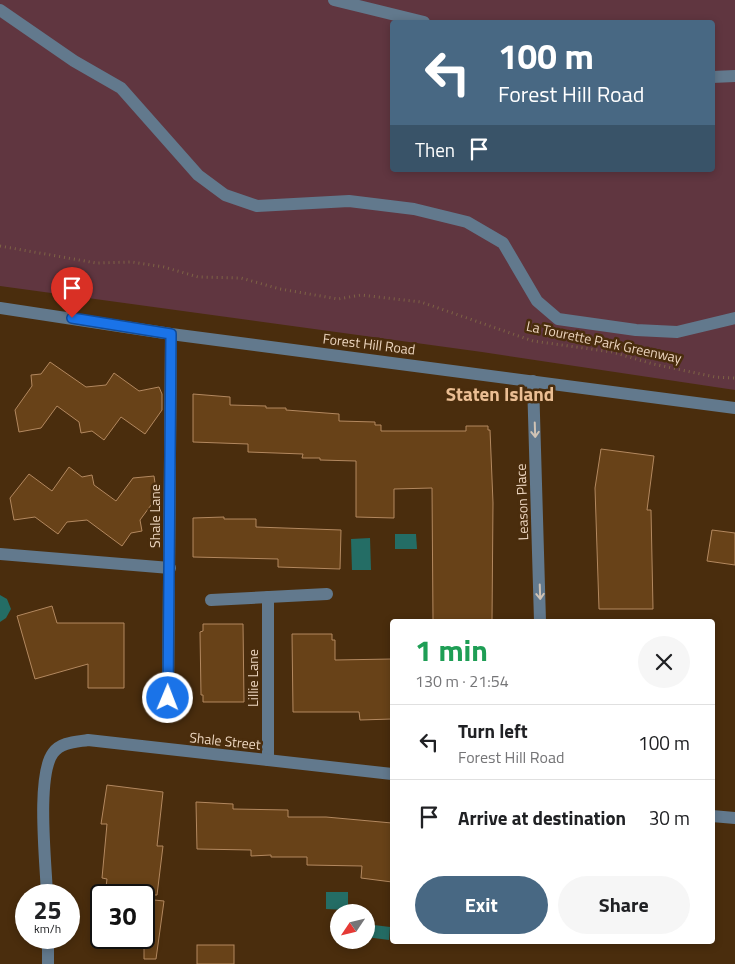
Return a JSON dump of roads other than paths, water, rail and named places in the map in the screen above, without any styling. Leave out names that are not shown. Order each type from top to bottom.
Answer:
[{"type":"street","points":[[334,0],[416,20]]},
{"type":"street","points":[[0,10],[74,62],[121,88],[198,175],[225,195],[257,206],[349,201],[414,209],[467,222],[503,243],[537,301],[558,319],[636,330],[677,332],[735,318]]},
{"type":"street","points":[[715,77],[735,76]]},
{"type":"street","name":"Forest Hill Road","points":[[0,308],[171,334],[735,408]]},
{"type":"street","name":"Shale Lane","points":[[168,698],[171,334]]},
{"type":"street","name":"Leason Place","points":[[534,381],[540,619]]},
{"type":"street","points":[[0,554],[170,568]]},
{"type":"street","points":[[211,600],[327,594]]},
{"type":"street","name":"Lillie Lane","points":[[268,597],[268,760]]},
{"type":"street","name":"Shale Street","points":[[47,884],[44,776],[53,753],[65,744],[88,740],[390,774]]},
{"type":"street","points":[[715,816],[735,818]]},
{"type":"street","points":[[48,949],[48,964]]},
{"type":"water","points":[[395,534],[416,534],[417,549],[395,549]]},
{"type":"water","points":[[370,538],[371,570],[352,570],[351,539]]},
{"type":"water","points":[[0,595],[7,599],[11,609],[6,618],[0,622]]},
{"type":"water","points":[[326,892],[348,892],[348,904],[330,904],[330,909],[326,909]]},
{"type":"water","points":[[375,925],[390,927],[389,940],[375,938]]},
{"type":"district","name":"Staten Island","points":[[500,394]]}]
